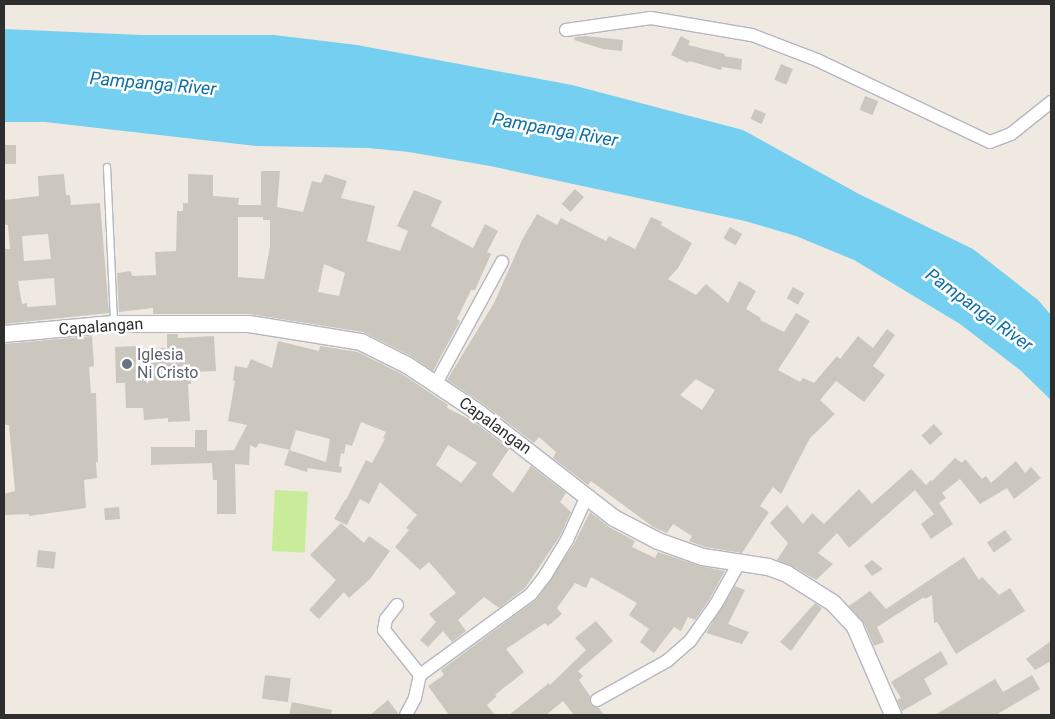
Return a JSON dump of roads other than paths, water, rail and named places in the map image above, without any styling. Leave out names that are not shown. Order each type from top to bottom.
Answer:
[{"type":"street","points":[[566,30],[651,18],[752,35],[817,60],[990,142],[1011,134],[1051,102]]},
{"type":"street","points":[[436,383],[502,262]]},
{"type":"street","name":"Capalangan","points":[[4,334],[114,324],[248,324],[322,334],[361,342],[436,383],[479,413],[614,518],[658,541],[703,558],[768,567],[787,574],[833,603],[855,627],[893,715]]},
{"type":"street","points":[[406,715],[415,698],[420,674],[531,594],[554,562],[586,496]]},
{"type":"street","points":[[597,700],[667,661],[690,641],[716,604],[739,563]]},
{"type":"street","points":[[397,605],[386,620],[384,630],[420,674]]},
{"type":"lane","points":[[107,166],[114,324]]},
{"type":"water","name":"Pampanga River","points":[[4,29],[141,35],[274,35],[357,45],[572,85],[743,130],[859,194],[973,249],[1038,300],[1051,315],[1051,400],[1020,370],[960,324],[854,260],[796,236],[745,221],[490,166],[409,152],[368,148],[257,146],[45,122],[4,122]]},
{"type":"place","name":"Iglesia Ni Cristo","points":[[127,364]]}]
